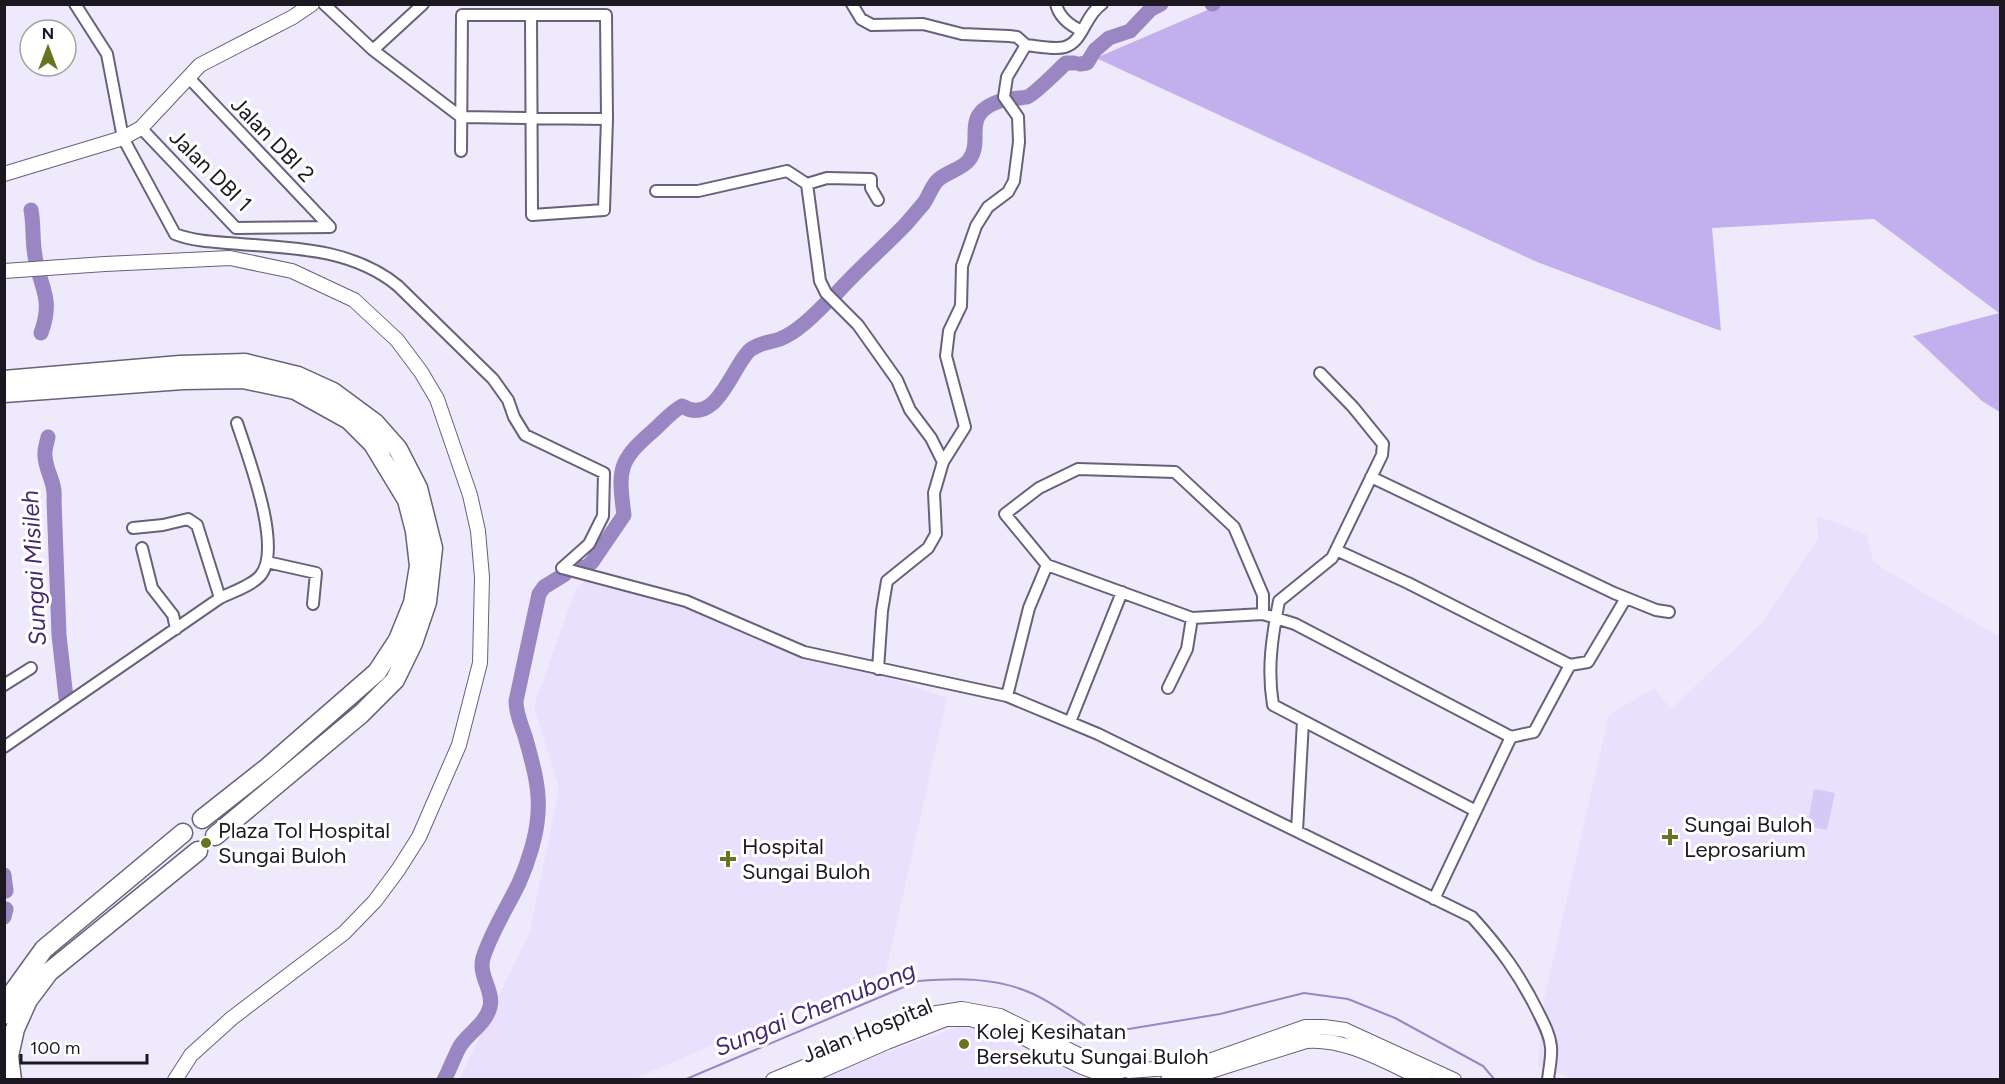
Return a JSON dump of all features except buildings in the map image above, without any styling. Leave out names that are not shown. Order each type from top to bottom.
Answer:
[{"type":"highway","points":[[202,819],[268,767],[377,672],[398,640],[413,603],[419,566],[415,531],[406,500],[373,444],[349,420],[295,390],[244,371]]},
{"type":"highway","points":[[4,393],[77,381],[181,372],[244,371],[298,376],[333,392],[375,423],[398,449],[418,488],[433,548],[427,602],[413,643],[395,680],[361,714],[215,836]]},
{"type":"highway","points":[[4,375],[77,381]]},
{"type":"highway","points":[[4,380],[77,381]]},
{"type":"highway","points":[[4,398],[77,381]]},
{"type":"highway","points":[[4,1015],[13,992],[44,950],[183,833]]},
{"type":"highway","points":[[12,1080],[9,1056],[15,1029],[28,1000],[49,972],[198,851]]},
{"type":"highway","points":[[101,901],[115,919]]},
{"type":"street","points":[[75,4],[107,54],[123,138],[176,234],[200,241],[288,247],[342,256],[368,265],[398,286],[493,380],[508,400],[514,417],[525,435],[604,473],[603,516],[589,544],[562,568],[686,601],[804,652],[1007,696],[1098,734],[1472,917],[1497,945],[1522,980],[1549,1038],[1551,1054],[1548,1080]]},
{"type":"street","points":[[4,174],[123,138],[141,128],[200,65],[292,17],[312,4]]},
{"type":"street","points":[[324,4],[373,50],[461,117],[607,118]]},
{"type":"street","points":[[373,50],[423,4]]},
{"type":"street","points":[[852,4],[861,19],[872,25],[924,24],[962,34],[1017,37],[1026,45],[1064,48],[1077,40],[1092,10],[1102,4]]},
{"type":"street","points":[[1056,4],[1057,9],[1071,26],[1082,31]]},
{"type":"street","points":[[461,151],[462,15],[531,15],[606,15],[607,118],[604,210],[532,215],[531,15]]},
{"type":"street","points":[[878,669],[882,611],[887,581],[928,548],[936,534],[934,493],[944,462],[965,428],[946,357],[949,332],[961,306],[962,266],[976,226],[988,207],[1008,192],[1014,181],[1019,142],[1018,117],[1004,97],[1006,77],[1026,45]]},
{"type":"street","name":"Jalan DBI 2","points":[[188,78],[330,226]]},
{"type":"street","name":"Jalan DBI 1","points":[[141,128],[236,228],[330,226]]},
{"type":"street","points":[[656,191],[698,191],[787,171],[807,184],[820,281],[826,293],[858,325],[897,380],[910,410],[931,438],[944,462]]},
{"type":"street","points":[[807,184],[827,178],[871,179],[871,188],[878,200]]},
{"type":"street","points":[[4,271],[230,258],[292,271],[354,300],[398,340],[437,399],[470,495],[478,531],[482,577],[480,663],[459,745],[419,837],[375,901],[344,933],[232,1018],[191,1055],[175,1080]]},
{"type":"street","points":[[1320,373],[1353,407],[1383,444],[1382,455],[1332,558],[1279,601],[1269,681],[1273,705],[1476,811]]},
{"type":"street","points":[[4,747],[220,598],[261,576],[267,562],[264,515],[259,488],[237,423]]},
{"type":"street","points":[[1263,614],[1263,595],[1234,527],[1175,472],[1078,469],[1039,488],[1005,514],[1047,565],[1192,618],[1263,614],[1295,624],[1512,737],[1534,732],[1570,665]]},
{"type":"street","points":[[1371,477],[1537,558],[1626,598],[1656,610],[1669,612]]},
{"type":"street","points":[[133,528],[163,525],[188,519],[193,521],[197,525],[220,598]]},
{"type":"street","points":[[142,548],[152,588],[172,615],[176,629]]},
{"type":"street","points":[[1336,550],[1408,583],[1570,665],[1588,662],[1626,598]]},
{"type":"street","points":[[267,562],[316,573],[313,604]]},
{"type":"street","points":[[1007,696],[1029,608],[1047,565]]},
{"type":"street","points":[[1071,722],[1122,592]]},
{"type":"street","points":[[1168,688],[1187,649],[1192,618]]},
{"type":"street","points":[[4,685],[31,668]]},
{"type":"street","points":[[1297,831],[1303,721]]},
{"type":"street","points":[[1434,899],[1512,737]]},
{"type":"street","name":"Jalan Hospital","points":[[773,1080],[931,1014],[962,1009],[1000,1016],[1099,1065],[1130,1075],[1195,1066],[1305,1028],[1324,1027],[1345,1030],[1454,1080]]},
{"type":"street","name":"Jalan Hospital","points":[[800,1080],[886,1042],[946,1019],[970,1019],[1006,1029],[1082,1067],[1117,1080]]},
{"type":"street","points":[[1168,1080],[1201,1074],[1306,1041],[1324,1040],[1343,1044],[1425,1080]]},
{"type":"shaded area","points":[[1219,5],[2000,5],[2000,412],[1982,401],[1913,336],[1999,313],[1874,219],[1712,228],[1721,331],[1537,262],[1096,58]]},
{"type":"shaded area","points":[[1817,516],[1867,534],[1873,561],[2000,637],[2000,1079],[1576,1080],[1538,1066],[1543,1004],[1609,715],[1654,688],[1671,709],[1761,624],[1818,538]]},
{"type":"shaded area","name":"Hospital Sungai Buloh","points":[[588,577],[635,589],[947,698],[886,971],[634,1079],[459,1080],[530,931],[559,788],[534,706],[575,591]]},
{"type":"shaded area","points":[[1814,789],[1835,793],[1827,830],[1807,826]]},
{"type":"shaded area","name":"Kolej Kesihatan Bersekutu Sungai Buloh","points":[[958,1027],[992,1031],[1086,1079],[821,1080],[874,1057]]},
{"type":"waterway","points":[[1080,64],[1087,63],[1095,50],[1109,38],[1130,31],[1150,10],[1161,4]]},
{"type":"waterway","points":[[1012,99],[1031,95],[1066,63],[1074,63]]},
{"type":"waterway","points":[[835,295],[906,224],[924,203],[938,180],[969,160],[975,144],[976,120],[980,113],[1000,101]]},
{"type":"waterway","name":"Sungai Misileh","points":[[31,210],[35,256],[46,302],[45,321],[41,333]]},
{"type":"waterway","points":[[578,568],[586,567],[592,562],[624,515],[621,476],[627,458],[633,450],[682,406],[694,410],[705,408],[714,402],[750,350],[793,332],[828,301]]},
{"type":"waterway","name":"Sungai Misileh","points":[[48,437],[45,454],[54,494],[59,635],[66,698]]},
{"type":"waterway","points":[[444,1080],[460,1046],[488,1013],[491,1001],[483,971],[483,958],[519,883],[534,840],[538,813],[537,784],[516,701],[539,594],[544,587],[565,574]]},
{"type":"waterway","name":"Sungai Misileh","points":[[4,875],[6,891]]},
{"type":"waterway","name":"Sungai Misileh","points":[[4,917],[6,909]]},
{"type":"waterway","name":"Sungai Chemubong","points":[[684,1080],[918,981],[947,979],[989,981],[1031,993],[1098,1034],[1220,1014],[1304,993],[1348,999],[1395,1018],[1483,1066],[1495,1080]]},
{"type":"place","name":"Sungai Buloh Leprosarium","points":[[1670,837]]},
{"type":"place","name":"Plaza Tol Hospital Sungai Buloh","points":[[206,843]]},
{"type":"place","name":"Hospital Sungai Buloh","points":[[728,859]]},
{"type":"place","name":"Kolej Kesihatan Bersekutu Sungai Buloh","points":[[964,1044]]}]
